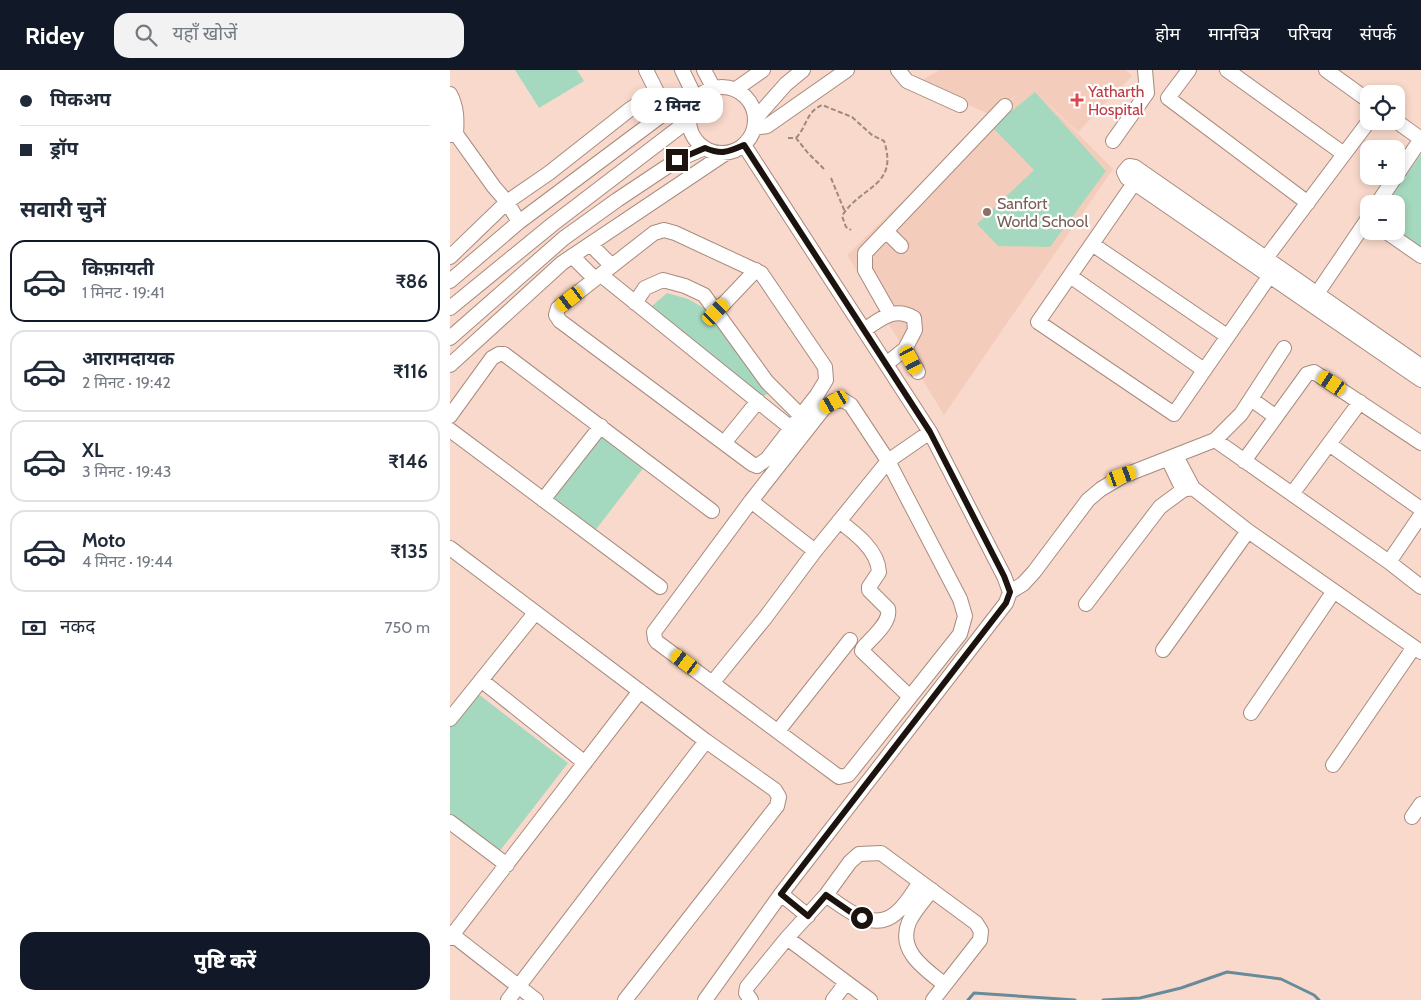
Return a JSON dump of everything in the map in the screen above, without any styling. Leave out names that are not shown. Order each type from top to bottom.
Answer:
[{"type":"street","points":[[450,257],[507,202],[549,173],[629,110],[657,92],[646,70]]},
{"type":"street","points":[[682,70],[694,101]]},
{"type":"street","points":[[704,70],[713,87]]},
{"type":"street","points":[[736,89],[763,70]]},
{"type":"street","points":[[450,365],[562,263],[726,153],[744,145],[755,123],[786,84],[802,70]]},
{"type":"street","points":[[755,123],[767,126],[847,70]]},
{"type":"street","points":[[898,70],[907,81],[960,105]]},
{"type":"street","points":[[1113,141],[1147,93],[1146,70]]},
{"type":"street","points":[[1189,70],[1168,98],[1308,202]]},
{"type":"street","points":[[1227,70],[1344,154]]},
{"type":"street","points":[[1326,70],[1360,95]]},
{"type":"street","points":[[726,153],[715,152],[705,148],[696,141],[691,131],[689,120],[694,101],[701,93],[713,87],[736,89],[746,96],[753,106],[755,123]]},
{"type":"street","points":[[450,94],[454,101],[457,116],[453,135],[507,202],[518,222]]},
{"type":"street","points":[[450,281],[518,222],[674,106],[694,101]]},
{"type":"street","points":[[890,314],[866,270],[865,253],[1005,106]]},
{"type":"street","points":[[450,308],[553,224],[689,120]]},
{"type":"street","points":[[1405,127],[1421,139],[1405,163]]},
{"type":"street","points":[[1362,130],[1308,202],[1271,266],[1227,336],[1174,414],[1038,322],[1138,177],[1271,266],[1421,380]]},
{"type":"street","points":[[744,145],[930,432],[1004,576],[1010,592]]},
{"type":"street","points":[[450,338],[564,238],[616,200],[677,160],[705,148]]},
{"type":"street","points":[[664,230],[675,233],[761,273],[825,367],[826,380],[817,395],[767,459],[757,466],[752,464],[560,321],[556,315],[558,308],[602,273],[654,233],[664,230]]},
{"type":"street","points":[[1314,298],[1360,230]]},
{"type":"street","points":[[886,231],[902,246]]},
{"type":"street","points":[[1399,240],[1421,256]]},
{"type":"street","points":[[590,244],[602,273]]},
{"type":"street","points":[[1092,244],[1227,336]]},
{"type":"street","points":[[572,256],[602,273],[635,303],[791,428]]},
{"type":"street","points":[[716,312],[756,270]]},
{"type":"street","points":[[1070,276],[1204,370]]},
{"type":"street","points":[[635,303],[645,288],[663,280],[685,286],[704,295],[767,382],[801,416]]},
{"type":"street","points":[[1314,298],[1421,366]]},
{"type":"street","points":[[864,330],[890,314],[904,312],[914,318],[915,330],[905,348],[886,364]]},
{"type":"street","points":[[905,348],[918,372]]},
{"type":"street","points":[[705,1000],[781,894],[1006,603],[1010,592],[1022,584],[1034,572],[1088,500],[1122,476],[1215,440],[1241,414],[1284,348]]},
{"type":"street","points":[[450,416],[492,358],[498,354],[504,354],[712,511]]},
{"type":"street","points":[[1244,461],[1307,374],[1314,372],[1421,443]]},
{"type":"street","points":[[1251,398],[1276,417]]},
{"type":"street","points":[[843,400],[851,405],[888,460],[960,599],[965,616],[960,634],[853,769],[848,775],[843,777],[834,774],[657,642],[654,632],[751,501],[824,408],[834,402],[843,400]]},
{"type":"street","points":[[724,443],[758,401]]},
{"type":"street","points":[[1292,494],[1360,402]]},
{"type":"street","points":[[544,500],[601,426]]},
{"type":"street","points":[[450,430],[660,587]]},
{"type":"street","points":[[713,682],[888,460],[930,432]]},
{"type":"street","points":[[1215,440],[1389,562],[1421,587]]},
{"type":"street","points":[[1329,444],[1421,509]]},
{"type":"street","points":[[1172,457],[1188,489],[1418,649],[1333,765]]},
{"type":"street","points":[[1086,604],[1160,507],[1188,489]]},
{"type":"street","points":[[751,501],[815,551]]},
{"type":"street","points":[[1389,562],[1421,515]]},
{"type":"street","points":[[839,521],[862,540],[877,560],[879,572],[869,590],[889,612],[887,619],[862,651],[910,697]]},
{"type":"street","points":[[1163,650],[1248,531]]},
{"type":"street","points":[[452,555],[535,613],[706,741],[775,790],[779,797],[777,806],[625,1000]]},
{"type":"street","points":[[1251,713],[1334,591]]},
{"type":"street","points":[[450,720],[535,613]]},
{"type":"street","points":[[778,732],[850,640]]},
{"type":"street","points":[[480,680],[585,763]]},
{"type":"street","points":[[536,1000],[451,936],[640,691]]},
{"type":"street","points":[[508,1000],[706,741]]},
{"type":"street","points":[[1412,817],[1421,804]]},
{"type":"street","points":[[450,822],[507,865]]},
{"type":"street","points":[[751,1000],[746,993],[747,987],[787,938],[826,895],[850,862],[859,854],[881,853],[976,923],[981,931],[980,940],[933,1000]]},
{"type":"street","points":[[826,895],[862,918],[880,920],[897,913],[926,886]]},
{"type":"street","points":[[926,886],[910,920],[906,937],[912,957],[920,966],[944,984]]},
{"type":"street","points":[[781,894],[808,916]]},
{"type":"street","points":[[787,938],[870,1000]]},
{"type":"street","points":[[833,1000],[846,983]]},
{"type":"path","points":[[788,138],[796,138],[804,130],[812,110],[822,104],[852,117],[872,135],[884,141],[889,155],[887,170],[879,181],[842,216],[846,227],[851,230]]},
{"type":"path","points":[[796,138],[808,154],[824,169]]},
{"type":"path","points":[[831,178],[845,212]]},
{"type":"shaded area","name":"Sanfort World School","points":[[940,70],[1126,70],[1132,76],[1078,132],[1031,87],[1113,169],[944,415],[847,255],[953,152],[1022,91],[991,115],[918,82]]},
{"type":"green space","points":[[515,70],[577,70],[584,81],[539,108]]},
{"type":"green space","points":[[1035,92],[1106,171],[1050,247],[998,246],[977,224],[1034,170],[992,127]]},
{"type":"green space","points":[[1421,154],[1421,249],[1405,237],[1405,195],[1392,195],[1399,185],[1405,185],[1405,177]]},
{"type":"green space","points":[[667,293],[688,299],[711,312],[768,394],[758,398],[653,314],[652,306]]},
{"type":"green space","points":[[603,435],[644,467],[594,532],[552,498]]},
{"type":"green space","points":[[473,690],[568,763],[499,852],[450,814],[450,719]]},
{"type":"waterway","points":[[1103,1000],[1140,998],[1181,988],[1227,972],[1281,979],[1314,995],[1319,1000]]},
{"type":"waterway","points":[[968,1000],[974,993],[1075,1000]]},
{"type":"place","name":"Yatharth Hospital","points":[[1077,100]]},
{"type":"place","name":"Sanfort World School","points":[[987,212]]},
{"type":"route","points":[[677,160],[705,148],[715,152],[726,153],[744,145],[930,432],[1004,576],[1010,592],[1006,603],[781,894],[808,916],[826,895],[840,906],[862,918]]}]
